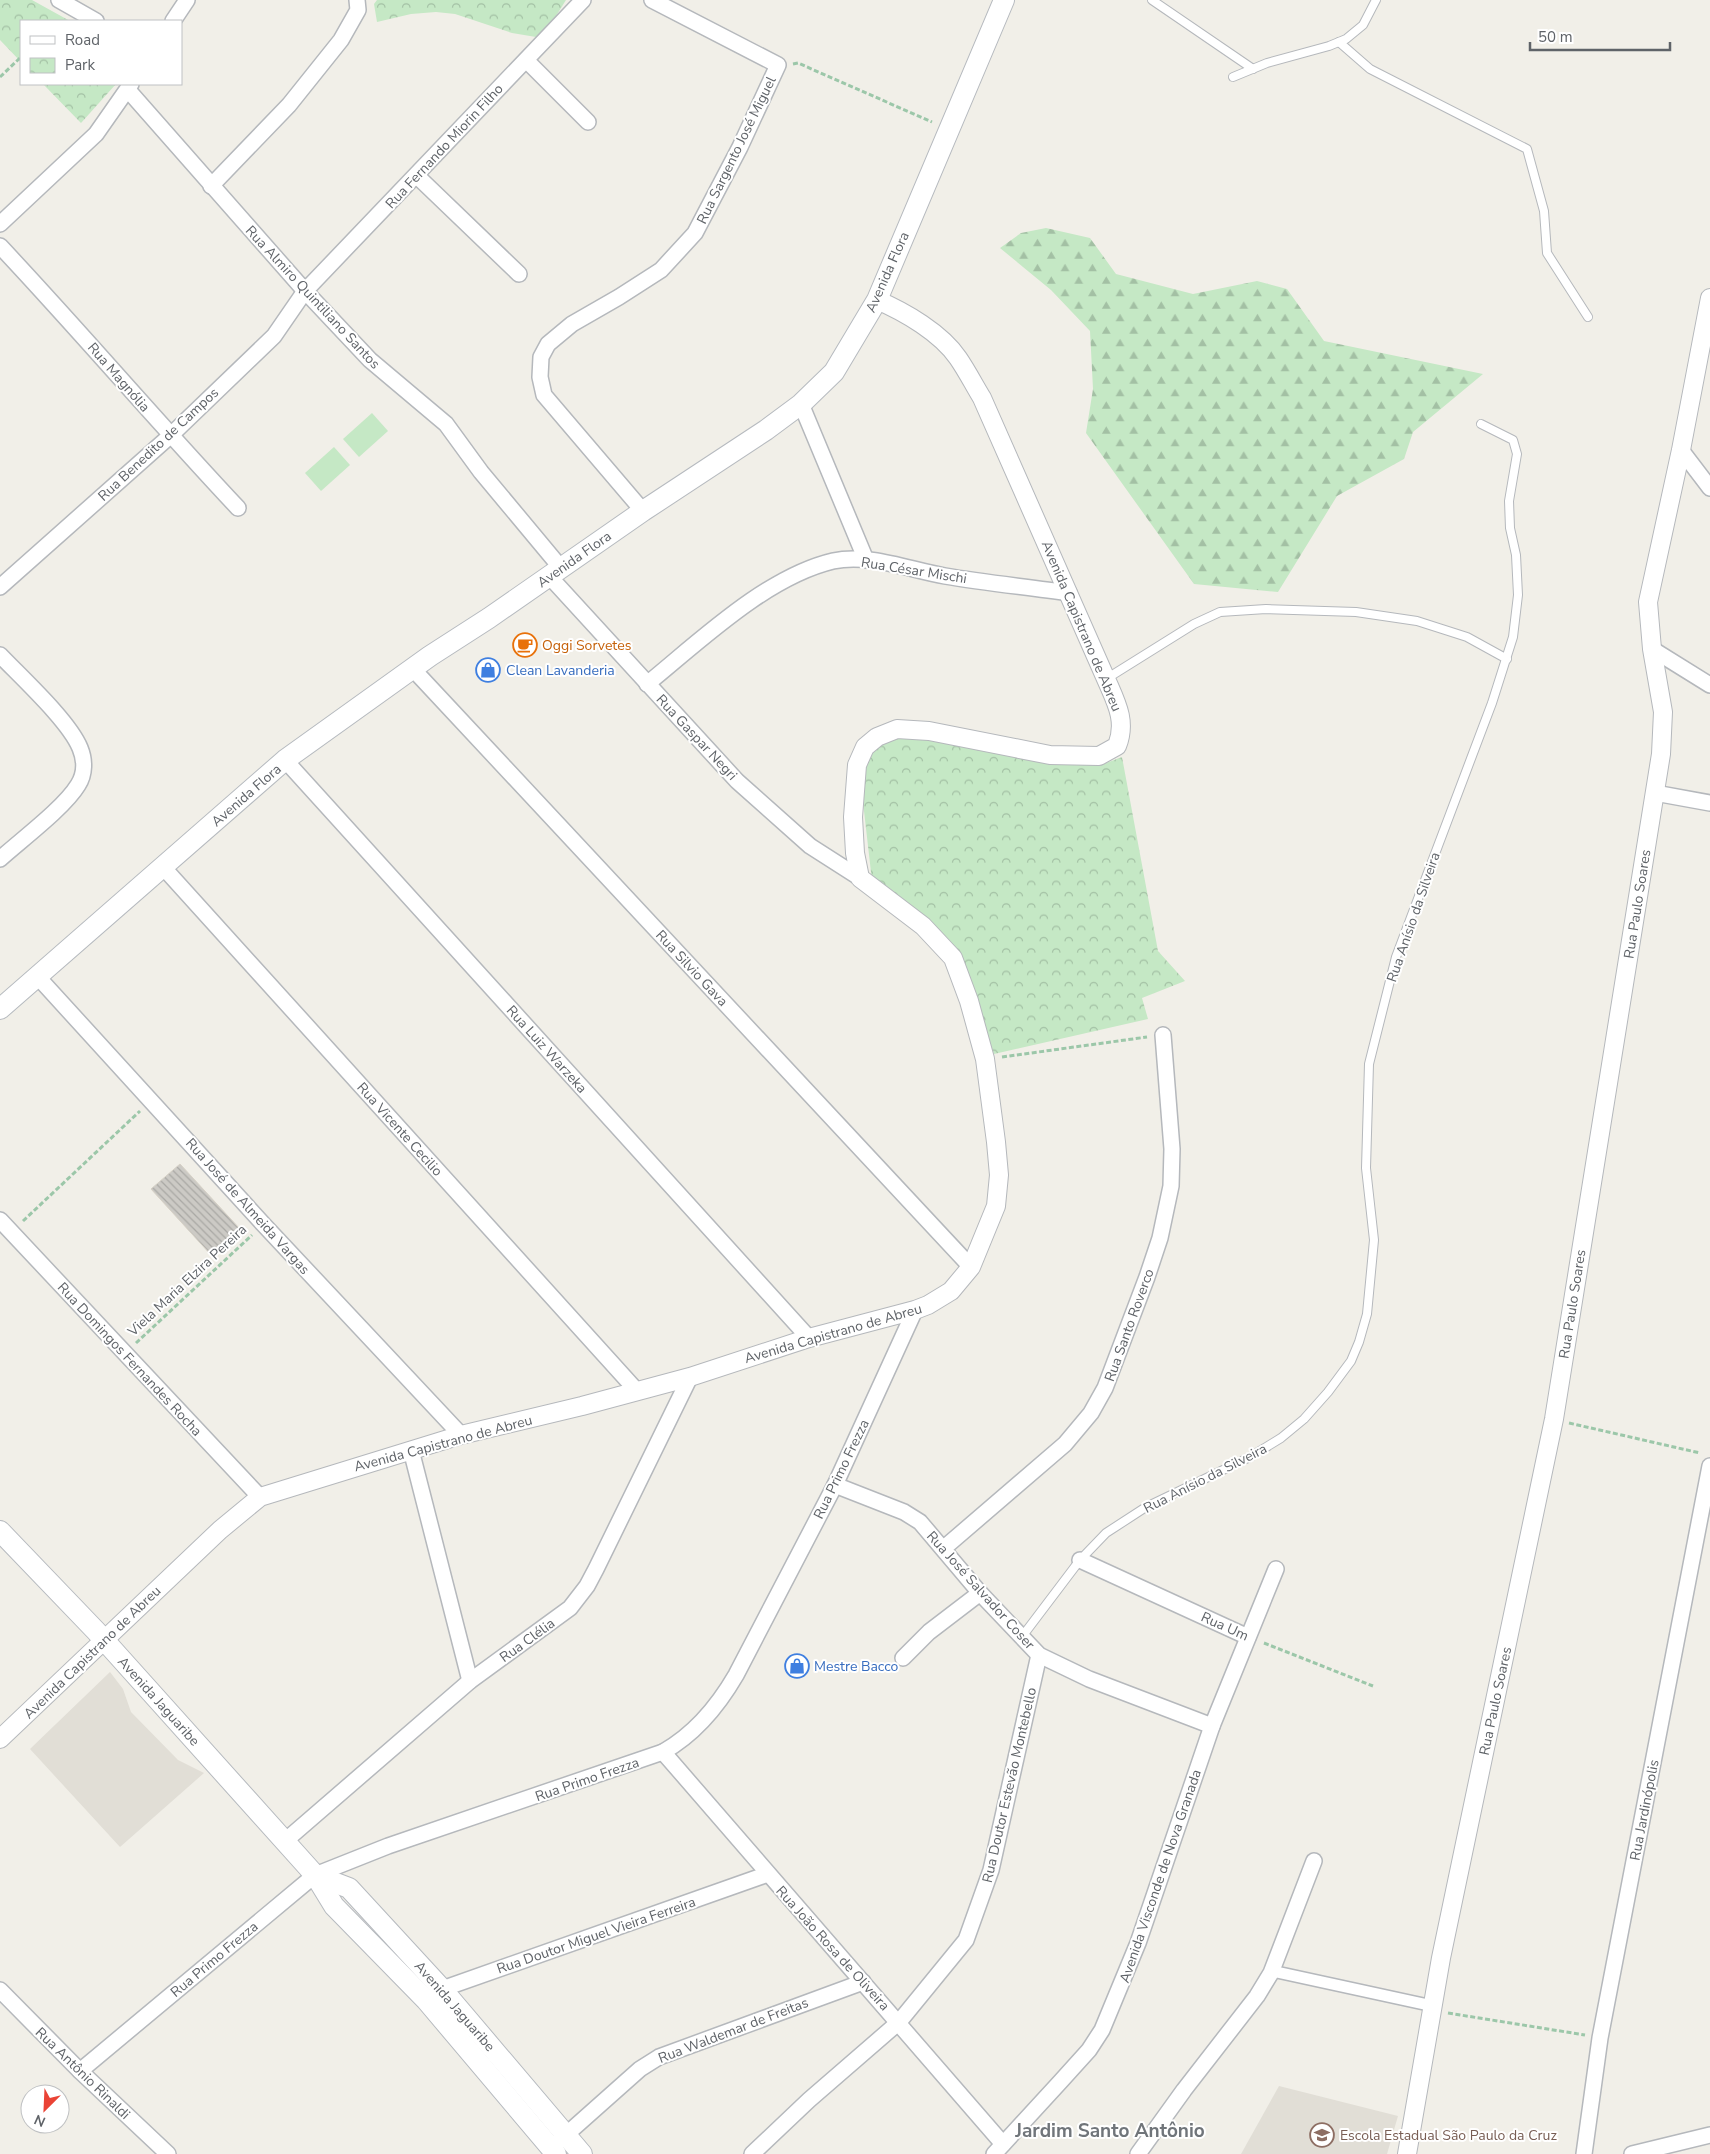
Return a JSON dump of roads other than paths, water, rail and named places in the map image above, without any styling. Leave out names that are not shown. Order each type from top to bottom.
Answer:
[{"type":"main road","name":"Avenida Flora","points":[[0,1008],[285,760],[412,668],[716,464],[801,404],[834,372],[877,300],[1004,0]]},
{"type":"main road","name":"Avenida Jaguaribe","points":[[0,1531],[104,1640],[315,1874],[349,1888],[555,2148],[582,2154]]},
{"type":"street","points":[[59,0],[94,20]]},
{"type":"street","points":[[174,20],[187,0]]},
{"type":"street","points":[[211,186],[289,105],[340,40],[358,10],[357,0]]},
{"type":"street","name":"Rua Fernando Miorin Filho","points":[[305,291],[527,61],[582,0]]},
{"type":"street","name":"Rua Sargento José Miguel","points":[[643,512],[544,395],[540,377],[541,357],[548,344],[572,324],[619,297],[660,270],[695,232],[740,147],[778,65],[652,0]]},
{"type":"street","points":[[527,61],[588,122]]},
{"type":"street","points":[[0,224],[96,134],[129,87]]},
{"type":"street","name":"Rua Almiro Quintiliano Santos","points":[[129,87],[211,186],[305,291],[384,373],[416,396],[446,424],[556,572]]},
{"type":"street","points":[[417,176],[519,274]]},
{"type":"street","name":"Rua Magnólia","points":[[0,246],[61,311],[170,436],[238,508]]},
{"type":"street","name":"Rua Benedito de Campos","points":[[0,587],[170,436],[274,336],[305,291]]},
{"type":"street","points":[[1710,298],[1681,450],[1710,488]]},
{"type":"street","name":"Avenida Capistrano de Abreu","points":[[0,1739],[220,1530],[260,1498],[461,1435],[690,1377],[809,1338],[914,1310],[928,1305],[951,1291],[971,1267],[990,1222],[998,1192],[996,1142],[984,1059],[954,958],[923,926],[860,878],[854,853],[853,817],[857,765],[865,747],[877,736],[897,729],[929,731],[1050,755],[1099,756],[1117,746],[1122,733],[1119,710],[982,398],[957,356],[929,330],[903,312],[877,300]]},
{"type":"street","points":[[801,404],[866,560]]},
{"type":"street","name":"Rua Paulo Soares","points":[[1407,2154],[1432,2008],[1554,1419],[1655,793],[1661,754],[1663,712],[1652,649],[1648,602],[1681,450]]},
{"type":"street","name":"Rua César Mischi","points":[[647,684],[745,606],[777,585],[805,570],[835,561],[866,560],[947,576],[1069,593]]},
{"type":"street","name":"Rua Gaspar Negri","points":[[556,572],[647,684],[737,781],[810,846],[860,878]]},
{"type":"street","points":[[1652,649],[1710,685]]},
{"type":"street","points":[[0,655],[66,726],[76,740],[83,760],[83,773],[73,793],[0,859]]},
{"type":"street","name":"Rua Silvio Gava","points":[[412,668],[971,1267]]},
{"type":"street","name":"Rua Luiz Warzeka","points":[[285,760],[809,1338]]},
{"type":"street","points":[[1655,793],[1710,803]]},
{"type":"street","name":"Rua Vicente Cecilio","points":[[163,867],[637,1391]]},
{"type":"street","name":"Rua José de Almeida Vargas","points":[[37,976],[264,1224],[461,1435]]},
{"type":"street","name":"Rua Santo Roverco","points":[[944,1548],[1065,1444],[1091,1414],[1105,1388],[1155,1254],[1171,1186],[1172,1149],[1163,1035]]},
{"type":"street","name":"Rua Domingos Fernandes Rocha","points":[[0,1220],[260,1498]]},
{"type":"street","name":"Rua Primo Frezza","points":[[80,2071],[315,1874],[388,1846],[663,1752],[682,1740],[697,1727],[727,1690],[835,1485],[914,1310]]},
{"type":"street","name":"Rua Clélia","points":[[285,1841],[470,1680],[570,1608],[580,1596],[596,1569],[690,1377]]},
{"type":"street","points":[[411,1450],[470,1680]]},
{"type":"street","name":"Rua Jardinópolis","points":[[1584,2154],[1600,2038],[1710,1466]]},
{"type":"street","name":"Rua José Salvador Coser","points":[[835,1485],[914,1517],[927,1528],[980,1593],[1039,1655],[1089,1679],[1212,1726]]},
{"type":"street","name":"Rua Um","points":[[1080,1560],[1248,1637]]},
{"type":"street","name":"Avenida Visconde de Nova Granada","points":[[999,2149],[1089,2050],[1102,2030],[1138,1942],[1212,1726],[1276,1569]]},
{"type":"street","points":[[903,1658],[929,1632],[980,1593]]},
{"type":"street","name":"Rua Doutor Estevão Montebello","points":[[752,2154],[809,2100],[899,2022],[959,1951],[973,1923],[991,1870],[1039,1655]]},
{"type":"street","name":"Rua João Rosa de Oliveira","points":[[663,1752],[899,2022],[999,2149]]},
{"type":"street","points":[[1138,2154],[1189,2083],[1257,1996],[1272,1971],[1314,1861]]},
{"type":"street","name":"Rua Doutor Miguel Vieira Ferreira","points":[[434,1995],[768,1874]]},
{"type":"street","points":[[1272,1971],[1432,2008]]},
{"type":"street","name":"Rua Waldemar de Freitas","points":[[555,2148],[640,2069],[659,2058],[863,1982]]},
{"type":"street","name":"Rua Antônio Rinaldi","points":[[0,1990],[80,2071],[168,2154]]},
{"type":"street","points":[[1632,2154],[1710,2135]]},
{"type":"lane","points":[[1152,0],[1253,69]]},
{"type":"lane","points":[[1234,78],[1253,69],[1346,39],[1363,25],[1376,0]]},
{"type":"lane","points":[[1339,42],[1370,69],[1526,149],[1544,211],[1547,253],[1588,317]]},
{"type":"lane","name":"Rua Anísio da Silveira","points":[[1022,1638],[1080,1560],[1099,1539],[1146,1507],[1250,1457],[1281,1438],[1304,1419],[1328,1392],[1351,1361],[1368,1314],[1374,1240],[1366,1168],[1369,1064],[1396,957],[1514,637],[1518,595],[1516,555],[1510,528],[1509,501],[1518,454],[1514,440],[1481,424]]},
{"type":"lane","points":[[1106,679],[1194,624],[1220,612],[1266,609],[1356,612],[1417,621],[1466,637],[1507,660]]},
{"type":"place","name":"Oggi Sorvetes","points":[[525,645]]},
{"type":"place","name":"Clean Lavanderia","points":[[488,670]]},
{"type":"place","name":"Mestre Bacco","points":[[797,1666]]},
{"type":"place","name":"Escola Estadual São Paulo da Cruz","points":[[1322,2135]]},
{"type":"district","name":"Jardim Santo Antônio","points":[[1110,2130]]}]
